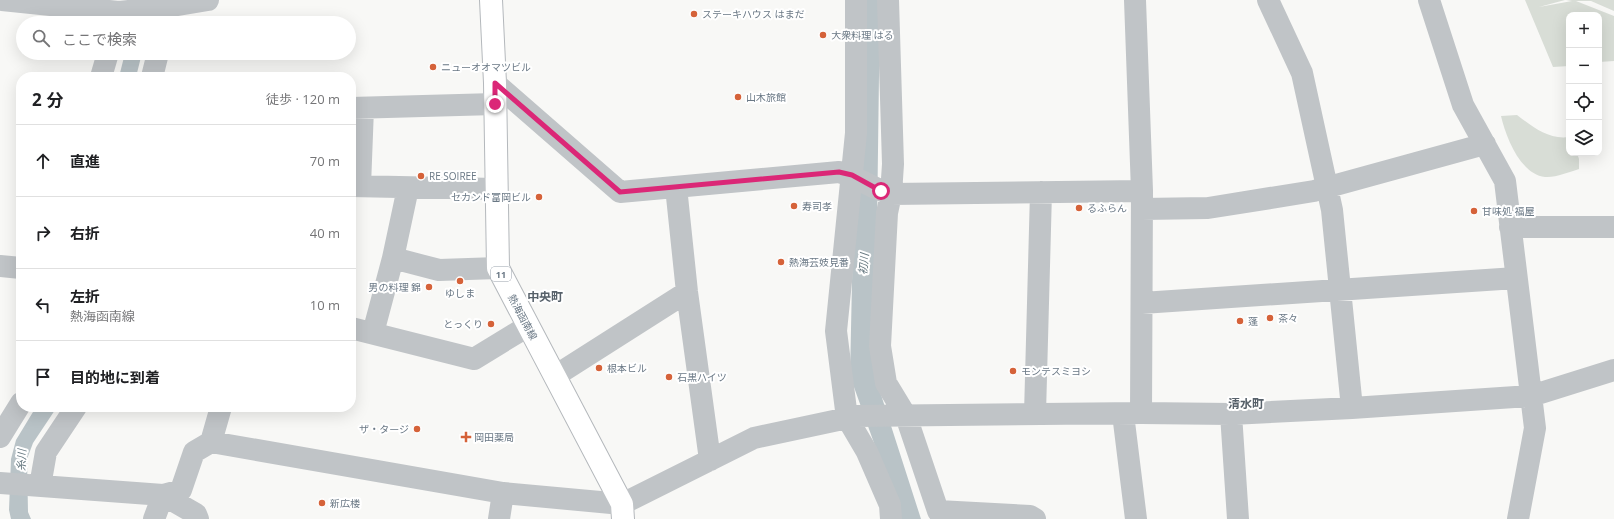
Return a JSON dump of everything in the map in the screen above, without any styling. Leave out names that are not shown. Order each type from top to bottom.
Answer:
[{"type":"main road","name":"熱海函南線","points":[[491,0],[495,94],[498,268],[555,376],[622,511]]},
{"type":"street","points":[[2,0],[118,12],[169,9],[208,0]]},
{"type":"street","points":[[856,0],[856,133],[836,331],[852,417],[890,505],[891,519]]},
{"type":"street","points":[[888,0],[893,164],[891,194],[887,213],[880,346],[886,383],[938,515],[1030,516],[1034,519]]},
{"type":"street","points":[[1135,0],[1142,200],[1142,303],[1132,414],[1136,519]]},
{"type":"street","points":[[1268,0],[1302,73],[1332,210],[1352,408]]},
{"type":"street","points":[[1429,0],[1463,105],[1506,181],[1510,227],[1535,428],[1518,519]]},
{"type":"street","points":[[102,72],[106,60]]},
{"type":"street","points":[[153,72],[156,60]]},
{"type":"street","points":[[356,147],[357,108],[495,94],[620,192],[839,172],[852,175],[881,191],[891,194],[1041,192],[1142,200],[1208,208],[1248,203],[1327,188],[1485,144]]},
{"type":"street","points":[[356,186],[496,189]]},
{"type":"street","points":[[676,187],[687,292],[710,460]]},
{"type":"street","points":[[373,333],[393,258],[408,188]]},
{"type":"street","points":[[1035,414],[1041,192]]},
{"type":"street","points":[[1510,227],[1614,227]]},
{"type":"street","points":[[393,258],[439,270],[498,268]]},
{"type":"street","points":[[0,266],[16,268]]},
{"type":"street","points":[[1142,303],[1516,278]]},
{"type":"street","points":[[555,376],[687,292]]},
{"type":"street","points":[[356,329],[474,359],[528,326]]},
{"type":"street","points":[[4,483],[163,495],[181,490],[194,452],[212,442],[503,493],[622,511],[710,460],[754,438],[852,417],[1035,414],[1231,414],[1352,408],[1531,396],[1614,370]]},
{"type":"street","points":[[0,437],[16,411]]},
{"type":"street","points":[[36,485],[46,452],[73,412]]},
{"type":"street","points":[[212,442],[220,412]]},
{"type":"street","points":[[1231,414],[1238,519]]},
{"type":"street","points":[[499,519],[503,493]]},
{"type":"street","points":[[154,519],[163,495]]},
{"type":"street","points":[[163,495],[196,514],[198,519]]},
{"type":"shaded area","points":[[1525,0],[1565,0],[1539,7],[1572,1],[1566,0],[1614,0],[1614,11],[1591,1],[1576,1],[1614,16],[1614,61],[1602,62],[1602,12],[1566,12],[1566,66],[1553,67]]},
{"type":"shaded area","points":[[1517,115],[1548,135],[1555,137],[1566,137],[1566,156],[1578,156],[1579,169],[1553,177],[1545,177],[1528,169],[1521,162],[1511,144],[1506,134],[1501,116]]},
{"type":"water","name":"初川","points":[[858,0],[880,0],[875,376],[921,519],[897,519],[898,510],[850,376]]},
{"type":"water","points":[[123,60],[140,60],[137,72],[120,72]]},
{"type":"water","name":"糸川","points":[[33,412],[54,412],[33,443],[27,459],[28,512],[31,519],[11,519],[9,510],[11,459],[16,440]]},
{"type":"place","name":"ステーキハウス はまだ","points":[[694,14]]},
{"type":"place","name":"大衆料理 はる","points":[[823,35]]},
{"type":"place","name":"ニューオオマツビル","points":[[433,67]]},
{"type":"place","name":"山木旅館","points":[[738,97]]},
{"type":"place","name":"RE SOIREE","points":[[421,176]]},
{"type":"place","name":"セカンド富岡ビル","points":[[539,197]]},
{"type":"place","name":"寿司孝","points":[[794,206]]},
{"type":"place","name":"るふらん","points":[[1079,208]]},
{"type":"place","name":"甘味処 福屋","points":[[1474,211]]},
{"type":"place","name":"熱海芸妓見番","points":[[781,262]]},
{"type":"place","name":"ゆしま","points":[[460,281]]},
{"type":"place","name":"男の料理 錦","points":[[429,287]]},
{"type":"place","name":"茶々","points":[[1270,318]]},
{"type":"place","name":"蓬","points":[[1240,321]]},
{"type":"place","name":"とっくり","points":[[491,324]]},
{"type":"place","name":"根本ビル","points":[[599,368]]},
{"type":"place","name":"モンテスミヨシ","points":[[1013,371]]},
{"type":"place","name":"石黒ハイツ","points":[[669,377]]},
{"type":"place","name":"ザ・タージ","points":[[417,429]]},
{"type":"place","name":"岡田薬局","points":[[466,437]]},
{"type":"place","name":"新広楼","points":[[322,503]]},
{"type":"district","name":"中央町","points":[[545,296]]},
{"type":"district","name":"清水町","points":[[1246,403]]},
{"type":"route","points":[[495,104],[495,83],[620,192],[839,172],[852,175],[881,191]]}]
